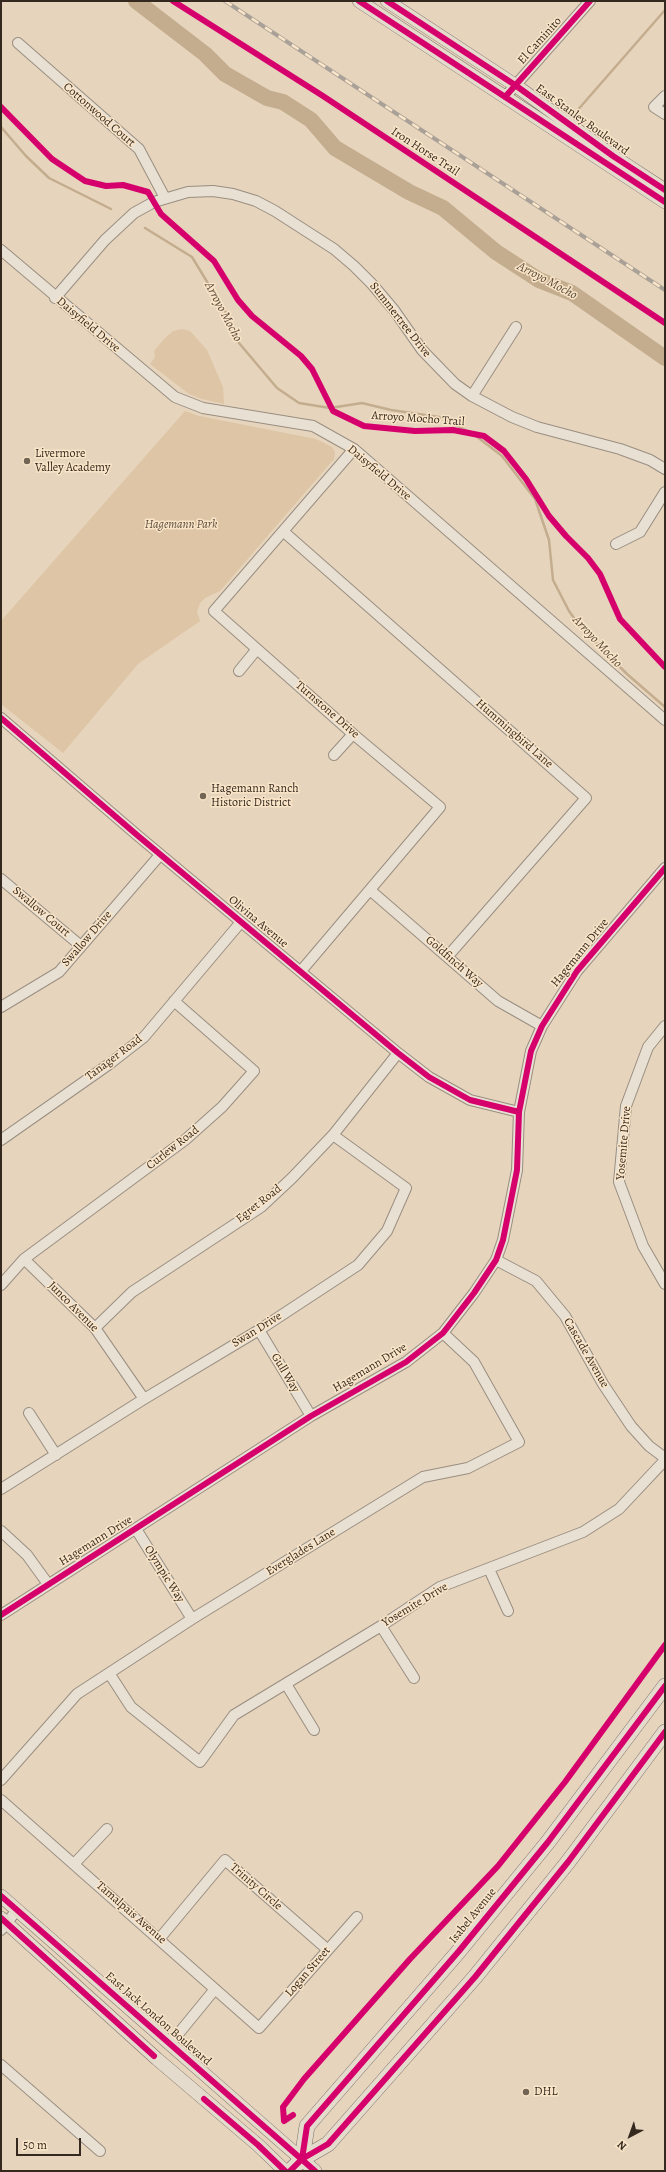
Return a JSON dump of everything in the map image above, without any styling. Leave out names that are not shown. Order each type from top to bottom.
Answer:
[{"type":"highway","name":"Isabel Avenue","points":[[302,2159],[306,2126],[459,1951],[543,1848],[665,1686]]},
{"type":"highway","points":[[290,2171],[302,2159],[328,2144],[475,1977],[568,1862],[665,1732]]},
{"type":"main road","name":"East Stanley Boulevard","points":[[358,1],[665,202]]},
{"type":"main road","name":"East Stanley Boulevard","points":[[387,1],[515,85],[613,156],[665,190]]},
{"type":"main road","name":"East Jack London Boulevard","points":[[1,1896],[315,2171]]},
{"type":"main road","points":[[3,1923],[157,2059],[258,2145],[285,2171]]},
{"type":"street","name":"El Caminito","points":[[505,96],[590,1]]},
{"type":"street","name":"Cottonwood Court","points":[[18,43],[139,149],[165,198]]},
{"type":"street","points":[[665,96],[654,107],[665,114]]},
{"type":"street","name":"Summertree Drive","points":[[56,298],[119,226],[134,213],[154,202],[188,192],[213,191],[244,198],[275,211],[334,249],[372,284],[422,350],[455,384],[472,396],[512,418],[531,425],[620,449],[665,469]]},
{"type":"street","name":"Daisyfield Drive","points":[[1,250],[175,397],[203,408],[313,426],[354,449],[665,720]]},
{"type":"street","points":[[472,396],[516,328]]},
{"type":"street","name":"Turnstone Drive","points":[[301,971],[440,807],[353,734],[214,611],[284,532],[354,449]]},
{"type":"street","points":[[616,544],[640,532],[665,492]]},
{"type":"street","name":"Hummingbird Lane","points":[[284,532],[586,798],[448,956]]},
{"type":"street","points":[[239,671],[257,649]]},
{"type":"street","name":"Olivina Avenue","points":[[1,718],[160,855],[398,1053],[429,1077],[470,1100],[519,1112]]},
{"type":"street","points":[[334,756],[353,734]]},
{"type":"street","name":"Swallow Drive","points":[[1,1007],[59,972],[160,855]]},
{"type":"street","name":"Hagemann Drive","points":[[1,1615],[311,1416],[406,1362],[443,1333],[474,1293],[496,1260],[503,1240],[517,1170],[519,1112],[531,1051],[542,1026],[576,971],[665,868]]},
{"type":"street","name":"Swallow Court","points":[[1,879],[81,946]]},
{"type":"street","name":"Goldfinch Way","points":[[370,890],[448,956],[498,1001],[542,1026]]},
{"type":"street","name":"Tanager Road","points":[[1,1140],[108,1065],[144,1037],[241,922]]},
{"type":"street","name":"Curlew Road","points":[[1,1285],[24,1260],[186,1140],[222,1107],[254,1070],[174,1000]]},
{"type":"street","name":"Yosemite Drive","points":[[665,1026],[648,1047],[626,1106],[618,1182],[643,1246],[665,1284]]},
{"type":"street","name":"Egret Road","points":[[96,1328],[132,1292],[260,1207],[292,1178],[333,1135],[398,1053]]},
{"type":"street","name":"Swan Drive","points":[[1,1489],[144,1399],[259,1330],[358,1264],[387,1231],[406,1188],[333,1135]]},
{"type":"street","name":"Junco Avenue","points":[[24,1260],[96,1328],[144,1399]]},
{"type":"street","name":"Cascade Avenue","points":[[496,1260],[536,1281],[565,1316],[603,1384],[630,1426],[649,1446],[665,1459]]},
{"type":"street","name":"Gull Way","points":[[259,1330],[311,1416]]},
{"type":"street","name":"Everglades Lane","points":[[1,1780],[77,1694],[192,1619],[423,1477],[468,1468],[519,1442],[474,1362],[443,1333]]},
{"type":"street","points":[[30,1413],[56,1455]]},
{"type":"street","name":"Yosemite Drive","points":[[109,1674],[131,1707],[200,1762],[234,1715],[381,1626],[440,1587],[583,1532],[619,1509],[665,1459]]},
{"type":"street","name":"Olympic Way","points":[[136,1529],[192,1619]]},
{"type":"street","points":[[1,1531],[27,1555],[48,1584]]},
{"type":"street","points":[[489,1569],[508,1611]]},
{"type":"street","points":[[381,1626],[414,1678]]},
{"type":"street","points":[[286,1684],[314,1730]]},
{"type":"street","name":"Tamalpais Avenue","points":[[1,1800],[160,1938],[259,2028]]},
{"type":"street","points":[[74,1864],[107,1829]]},
{"type":"street","name":"Trinity Circle","points":[[160,1938],[225,1860],[328,1950]]},
{"type":"street","points":[[3,1923],[17,1910]]},
{"type":"street","name":"Logan Street","points":[[259,2028],[357,1917]]},
{"type":"street","points":[[170,2044],[215,1989]]},
{"type":"street","points":[[1,2065],[100,2152]]},
{"type":"green space","points":[[182,329],[190,331],[207,350],[223,387],[224,404],[202,399],[189,394],[150,364],[155,357],[154,351],[164,339],[173,331]]},
{"type":"green space","name":"Hagemann Park","points":[[185,411],[199,416],[316,439],[332,447],[335,452],[334,459],[220,591],[205,598],[200,603],[197,612],[200,621],[138,664],[63,753],[1,704],[1,621]]},
{"type":"waterway","name":"Arroyo Mocho","points":[[136,1],[205,54],[225,74],[267,98],[283,102],[311,120],[335,148],[409,192],[443,208],[496,252],[539,280],[572,293],[665,358]]},
{"type":"waterway","points":[[576,112],[665,10]]},
{"type":"waterway","name":"Arroyo Mocho","points":[[1,127],[26,156],[49,178],[111,209]]},
{"type":"waterway","name":"Arroyo Mocho","points":[[145,228],[192,257],[229,318],[239,343],[277,388],[299,403],[330,408],[362,403],[391,410],[439,417],[472,433],[502,456],[535,499],[549,540],[553,580],[569,611],[581,628],[627,674],[665,707]]},
{"type":"railway","points":[[225,1],[665,290]]},
{"type":"cycle path","name":"Iron Horse Trail","points":[[173,1],[323,96],[665,323]]},
{"type":"cycle path","points":[[359,1],[665,202]]},
{"type":"cycle path","points":[[387,1],[515,85],[613,156],[665,190]]},
{"type":"cycle path","points":[[505,97],[590,1]]},
{"type":"cycle path","name":"Arroyo Mocho Trail","points":[[1,107],[52,159],[85,181],[106,186],[123,185],[148,192],[161,214],[214,261],[238,300],[252,316],[301,356],[312,369],[333,411],[364,426],[415,431],[453,430],[484,436],[504,451],[526,479],[549,516],[588,558],[600,574],[620,619],[665,667]]},
{"type":"cycle path","points":[[1,718],[137,835],[398,1053],[429,1077],[470,1100],[519,1112]]},
{"type":"cycle path","points":[[1,1615],[311,1416],[406,1362],[443,1333],[474,1293],[496,1260],[503,1240],[517,1170],[519,1112],[531,1051],[542,1026],[577,971],[665,868]]},
{"type":"cycle path","points":[[293,2115],[284,2121],[283,2107],[304,2079],[410,1959],[498,1866],[565,1782],[665,1645]]},
{"type":"cycle path","points":[[302,2159],[307,2126],[459,1951],[548,1842],[665,1686]]},
{"type":"cycle path","points":[[290,2171],[302,2159],[328,2144],[475,1977],[568,1862],[665,1732]]},
{"type":"cycle path","points":[[1,1896],[315,2171]]},
{"type":"cycle path","points":[[1,1918],[154,2056]]},
{"type":"cycle path","points":[[204,2099],[258,2145],[285,2171]]},
{"type":"place","name":"Livermore Valley Academy","points":[[27,461]]},
{"type":"place","name":"Hagemann Ranch Historic District","points":[[203,796]]},
{"type":"place","name":"DHL","points":[[526,2092]]}]
